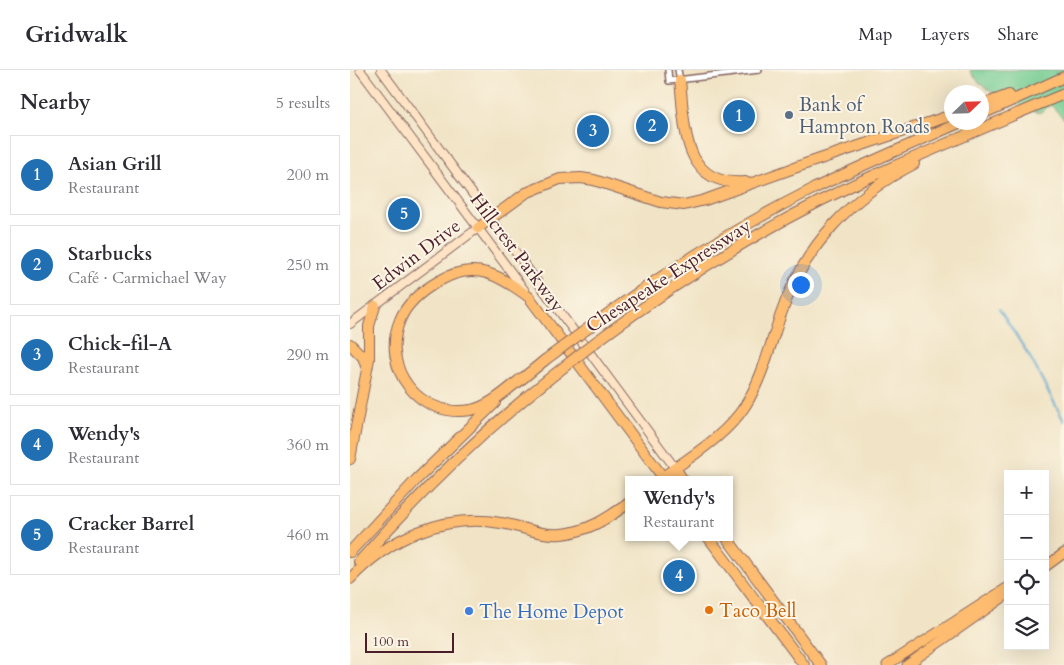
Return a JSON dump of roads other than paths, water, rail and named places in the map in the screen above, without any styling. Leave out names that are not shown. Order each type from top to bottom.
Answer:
[{"type":"highway","points":[[676,77],[686,141],[693,158],[699,166],[705,173],[717,180],[733,183],[758,181]]},
{"type":"highway","points":[[989,103],[1064,77]]},
{"type":"highway","points":[[989,111],[1064,77]]},
{"type":"highway","name":"Chesapeake Expressway","points":[[350,572],[420,496],[504,416],[597,341],[705,267],[796,215],[890,168],[1064,94]]},
{"type":"highway","points":[[478,228],[537,187],[571,178],[594,180],[661,202],[684,205],[705,200],[944,118]]},
{"type":"highway","points":[[666,476],[719,435],[744,407],[759,381],[795,280],[815,247],[832,225],[879,184],[1005,119]]},
{"type":"highway","name":"Chesapeake Expressway","points":[[350,552],[417,479],[522,378],[587,328],[660,278],[755,220],[849,172],[944,130]]},
{"type":"highway","points":[[522,378],[496,398],[472,409],[448,410],[438,407],[424,402],[400,376],[395,358],[394,338],[400,320],[418,295],[437,282],[458,273],[473,270],[498,276],[529,297]]},
{"type":"highway","name":"Hillcrest Parkway","points":[[529,297],[660,476]]},
{"type":"highway","points":[[350,459],[369,359],[369,326],[375,306]]},
{"type":"highway","points":[[350,344],[363,357],[367,371]]},
{"type":"highway","name":"Hillcrest Parkway","points":[[675,468],[680,476]]},
{"type":"highway","points":[[350,579],[366,562],[382,550],[397,541],[429,528],[476,521],[502,523],[536,532],[559,535],[584,530],[603,521],[625,506]]},
{"type":"highway","points":[[711,541],[804,665]]},
{"type":"highway","points":[[729,541],[821,665]]},
{"type":"main road","name":"Hillcrest Parkway","points":[[360,70],[529,297]]},
{"type":"main road","name":"Hillcrest Parkway","points":[[381,70],[675,468]]},
{"type":"main road","name":"Edwin Drive","points":[[350,324],[478,228]]},
{"type":"main road","points":[[1049,560],[1064,552]]},
{"type":"main road","points":[[1049,563],[1064,552]]},
{"type":"main road","points":[[887,665],[1004,590]]},
{"type":"main road","points":[[907,665],[1004,597]]},
{"type":"street","points":[[668,70],[676,77],[759,70]]},
{"type":"waterway","points":[[999,309],[1030,357],[1064,421]]},
{"type":"place","name":"Bank of Hampton Roads","points":[[789,115]]},
{"type":"place","name":"Asian Grill","points":[[739,116]]},
{"type":"place","name":"Starbucks","points":[[652,126]]},
{"type":"place","name":"Chick-fil-A","points":[[593,131]]},
{"type":"place","name":"Cracker Barrel","points":[[404,214]]},
{"type":"place","name":"Wendy's","points":[[679,576]]},
{"type":"place","name":"Taco Bell","points":[[709,610]]},
{"type":"place","name":"The Home Depot","points":[[469,611]]}]
